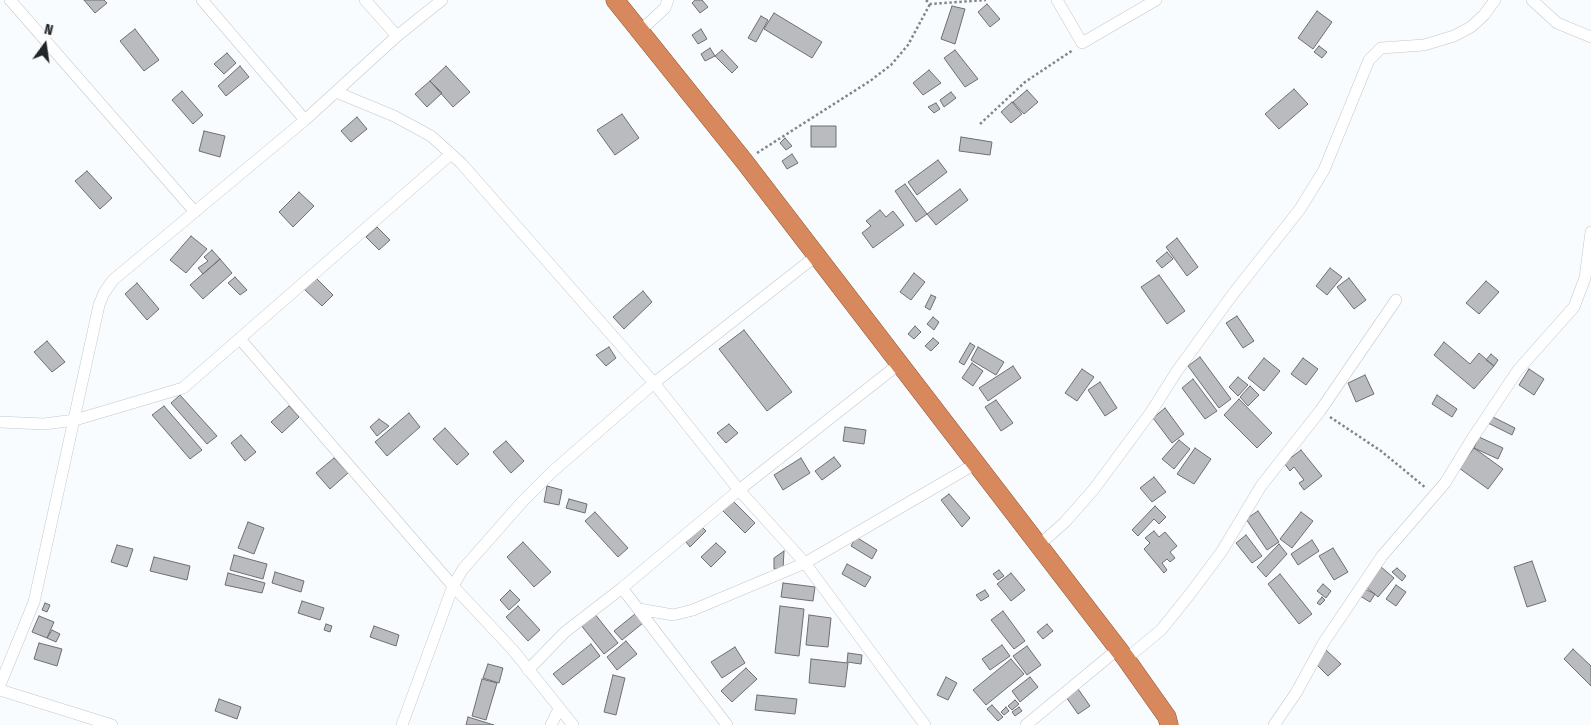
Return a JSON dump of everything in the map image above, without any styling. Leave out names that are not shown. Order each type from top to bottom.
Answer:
[{"type":"highway","points":[[615,0],[744,161],[1122,654],[1168,721],[1182,725]]},
{"type":"street","points":[[10,0],[195,212]]},
{"type":"street","points":[[202,0],[305,120]]},
{"type":"street","points":[[366,0],[397,36]]},
{"type":"street","points":[[0,685],[34,602],[99,305],[104,293],[113,280],[305,120],[397,36],[442,0]]},
{"type":"street","points":[[639,32],[665,8],[668,0]]},
{"type":"street","points":[[1056,0],[1082,43],[1156,0]]},
{"type":"street","points":[[1038,546],[1065,522],[1094,489],[1151,412],[1177,371],[1300,209],[1324,170],[1369,60],[1381,48],[1424,45],[1454,36],[1471,27],[1484,15],[1495,0]]},
{"type":"street","points":[[1532,0],[1557,23],[1591,37]]},
{"type":"street","points":[[336,92],[394,116],[431,136],[451,154],[654,383],[739,490],[805,563],[925,725]]},
{"type":"street","points":[[0,422],[44,424],[75,420],[183,388],[451,154]]},
{"type":"street","points":[[1274,725],[1283,715],[1324,642],[1371,572],[1393,542],[1445,483],[1518,370],[1574,307],[1585,278],[1591,232]]},
{"type":"street","points":[[402,725],[452,586],[463,569],[522,502],[552,472],[654,383],[816,256]]},
{"type":"street","points":[[1026,725],[1122,654],[1161,630],[1222,551],[1275,466],[1320,411],[1396,300]]},
{"type":"street","points":[[240,339],[452,586],[513,650],[573,725]]},
{"type":"street","points":[[528,670],[566,632],[622,588],[739,490],[899,364]]},
{"type":"street","points":[[639,609],[672,616],[693,610],[805,563],[975,464]]},
{"type":"street","points":[[622,588],[727,725]]},
{"type":"street","points":[[0,690],[112,725]]},
{"type":"street","points":[[551,725],[559,709]]},
{"type":"path","points":[[926,0],[930,4],[986,0]]},
{"type":"path","points":[[744,161],[891,65],[908,45],[930,4]]},
{"type":"path","points":[[980,124],[1026,82],[1082,43]]},
{"type":"path","points":[[1320,411],[1381,451],[1435,495]]},
{"type":"building","points":[[84,0],[104,0],[107,3],[95,13]]},
{"type":"building","points":[[695,0],[702,0],[708,7],[700,13],[692,3]]},
{"type":"building","points":[[987,4],[1000,19],[990,27],[978,12]]},
{"type":"building","points":[[952,6],[965,9],[955,44],[941,39]]},
{"type":"building","points":[[1317,11],[1332,22],[1313,49],[1298,38]]},
{"type":"building","points":[[774,13],[822,42],[812,58],[764,29]]},
{"type":"building","points":[[761,16],[768,20],[756,42],[748,38]]},
{"type":"building","points":[[135,29],[159,60],[144,71],[120,41]]},
{"type":"building","points":[[701,29],[707,39],[698,44],[692,35]]},
{"type":"building","points":[[1319,46],[1327,52],[1322,58],[1314,52]]},
{"type":"building","points":[[710,48],[715,56],[705,61],[701,54]]},
{"type":"building","points":[[722,50],[738,67],[732,73],[715,56]]},
{"type":"building","points":[[955,50],[978,79],[965,87],[944,58]]},
{"type":"building","points":[[227,53],[236,63],[224,74],[214,64]]},
{"type":"building","points":[[240,66],[249,77],[226,96],[218,86]]},
{"type":"building","points":[[446,66],[470,92],[453,107],[430,81]]},
{"type":"building","points":[[929,70],[941,83],[923,95],[913,83]]},
{"type":"building","points":[[430,81],[442,93],[427,107],[415,94]]},
{"type":"building","points":[[1294,89],[1308,104],[1279,129],[1265,114]]},
{"type":"building","points":[[1027,90],[1038,102],[1024,114],[1013,102]]},
{"type":"building","points":[[182,91],[203,115],[193,124],[172,100]]},
{"type":"building","points":[[951,92],[956,98],[944,107],[940,100]]},
{"type":"building","points":[[1012,102],[1022,114],[1011,123],[1001,112]]},
{"type":"building","points":[[936,103],[940,109],[934,113],[928,107]]},
{"type":"building","points":[[622,114],[639,138],[615,155],[597,130]]},
{"type":"building","points":[[357,117],[367,129],[351,142],[341,131]]},
{"type":"building","points":[[811,126],[836,126],[836,147],[811,147]]},
{"type":"building","points":[[204,131],[225,136],[220,157],[199,151]]},
{"type":"building","points":[[961,137],[992,142],[990,155],[959,151]]},
{"type":"building","points":[[785,138],[792,146],[786,150],[780,143]]},
{"type":"building","points":[[792,154],[798,163],[787,169],[782,161]]},
{"type":"building","points":[[938,160],[947,172],[917,195],[908,182]]},
{"type":"building","points":[[87,171],[112,198],[100,209],[75,181]]},
{"type":"building","points":[[905,184],[927,214],[916,222],[895,191]]},
{"type":"building","points":[[960,189],[968,200],[936,225],[927,214]]},
{"type":"building","points":[[299,192],[314,206],[293,227],[279,212]]},
{"type":"building","points":[[880,210],[886,217],[893,211],[904,225],[873,248],[862,233],[871,226],[866,221]]},
{"type":"building","points":[[377,227],[390,240],[379,250],[366,237]]},
{"type":"building","points":[[191,236],[207,249],[186,273],[170,260]]},
{"type":"building","points":[[1177,238],[1198,267],[1187,276],[1166,247]]},
{"type":"building","points":[[212,250],[220,259],[203,274],[198,268],[208,261],[204,257]]},
{"type":"building","points":[[1167,252],[1173,259],[1162,268],[1156,261]]},
{"type":"building","points":[[220,259],[232,273],[203,299],[190,285]]},
{"type":"building","points":[[1330,268],[1342,277],[1327,295],[1316,286]]},
{"type":"building","points":[[914,273],[925,282],[911,300],[900,292]]},
{"type":"building","points":[[1159,275],[1185,311],[1167,324],[1141,287]]},
{"type":"building","points":[[235,277],[247,290],[240,295],[228,283]]},
{"type":"building","points":[[316,278],[333,295],[322,306],[304,289]]},
{"type":"building","points":[[1349,278],[1366,300],[1354,309],[1337,287]]},
{"type":"building","points":[[1486,281],[1499,292],[1479,314],[1466,303]]},
{"type":"building","points":[[137,283],[159,309],[147,320],[125,294]]},
{"type":"building","points":[[643,291],[652,302],[624,329],[613,317]]},
{"type":"building","points":[[931,295],[936,297],[930,310],[925,307]]},
{"type":"building","points":[[1237,316],[1254,341],[1243,348],[1226,323]]},
{"type":"building","points":[[933,317],[939,322],[934,330],[927,324]]},
{"type":"building","points":[[915,326],[921,332],[914,339],[908,334]]},
{"type":"building","points":[[744,330],[792,392],[767,411],[719,349]]},
{"type":"building","points":[[933,338],[939,343],[931,351],[925,346]]},
{"type":"building","points":[[47,341],[65,362],[52,372],[34,352]]},
{"type":"building","points":[[1444,342],[1470,364],[1479,353],[1494,366],[1474,389],[1434,355]]},
{"type":"building","points":[[970,343],[975,346],[964,365],[959,362]]},
{"type":"building","points":[[609,347],[616,358],[606,366],[596,355]]},
{"type":"building","points":[[978,347],[1004,362],[996,375],[971,360]]},
{"type":"building","points":[[1491,354],[1498,360],[1494,366],[1486,360]]},
{"type":"building","points":[[1200,357],[1231,399],[1219,408],[1188,366]]},
{"type":"building","points":[[1264,358],[1280,371],[1264,391],[1248,378]]},
{"type":"building","points":[[1303,358],[1318,369],[1306,385],[1291,374]]},
{"type":"building","points":[[972,363],[983,371],[973,386],[962,378]]},
{"type":"building","points":[[1013,366],[1021,378],[988,401],[979,388]]},
{"type":"building","points":[[1082,369],[1094,377],[1077,401],[1065,393]]},
{"type":"building","points":[[1529,369],[1544,379],[1534,395],[1519,385]]},
{"type":"building","points":[[1365,375],[1374,394],[1356,402],[1348,383]]},
{"type":"building","points":[[1238,377],[1248,385],[1238,396],[1229,387]]},
{"type":"building","points":[[1193,379],[1217,411],[1205,419],[1182,388]]},
{"type":"building","points":[[1100,382],[1117,408],[1105,416],[1088,390]]},
{"type":"building","points":[[1250,386],[1259,395],[1248,406],[1240,397]]},
{"type":"building","points":[[180,395],[217,436],[207,444],[171,403]]},
{"type":"building","points":[[1437,395],[1457,409],[1452,417],[1432,404]]},
{"type":"building","points":[[1239,399],[1272,433],[1257,448],[1224,415]]},
{"type":"building","points":[[996,400],[1013,423],[1001,431],[985,407]]},
{"type":"building","points":[[164,406],[202,450],[190,459],[152,415]]},
{"type":"building","points":[[289,406],[299,417],[282,433],[271,422]]},
{"type":"building","points":[[1165,408],[1184,434],[1172,443],[1153,418]]},
{"type":"building","points":[[409,413],[420,427],[387,456],[375,442]]},
{"type":"building","points":[[1491,416],[1515,428],[1512,435],[1488,423]]},
{"type":"building","points":[[379,419],[389,426],[377,436],[370,427]]},
{"type":"building","points":[[729,424],[738,433],[726,443],[717,433]]},
{"type":"building","points":[[845,427],[866,430],[864,444],[843,441]]},
{"type":"building","points":[[445,428],[469,454],[457,465],[433,439]]},
{"type":"building","points":[[241,435],[256,452],[245,461],[231,443]]},
{"type":"building","points":[[1479,437],[1503,448],[1498,459],[1474,448]]},
{"type":"building","points":[[1179,440],[1190,449],[1174,469],[1162,459]]},
{"type":"building","points":[[506,441],[524,461],[511,473],[493,452]]},
{"type":"building","points":[[1195,448],[1211,459],[1194,484],[1177,474]]},
{"type":"building","points":[[1474,448],[1503,469],[1488,489],[1459,468]]},
{"type":"building","points":[[1301,450],[1322,476],[1304,490],[1299,483],[1304,480],[1294,467],[1290,471],[1284,463]]},
{"type":"building","points":[[834,457],[841,466],[822,480],[815,471]]},
{"type":"building","points":[[334,458],[348,473],[330,489],[316,473]]},
{"type":"building","points":[[801,458],[810,473],[783,490],[774,475]]},
{"type":"building","points":[[1154,477],[1166,492],[1152,502],[1140,488]]},
{"type":"building","points":[[547,486],[562,490],[559,505],[544,502]]},
{"type":"building","points":[[949,494],[970,518],[962,527],[941,500]]},
{"type":"building","points":[[730,498],[755,523],[745,533],[720,508]]},
{"type":"building","points":[[569,499],[587,504],[585,513],[566,508]]},
{"type":"building","points":[[1155,506],[1166,517],[1159,524],[1154,519],[1138,536],[1132,530]]},
{"type":"building","points":[[1258,511],[1279,542],[1267,550],[1246,519]]},
{"type":"building","points":[[595,512],[628,548],[618,557],[585,521]]},
{"type":"building","points":[[1301,512],[1313,521],[1292,548],[1280,539]]},
{"type":"building","points":[[248,522],[264,528],[254,554],[238,548]]},
{"type":"building","points":[[701,526],[706,531],[690,547],[686,542]]},
{"type":"building","points":[[1154,531],[1159,537],[1165,532],[1177,546],[1170,552],[1175,558],[1170,562],[1167,559],[1162,563],[1167,570],[1164,573],[1144,549],[1150,543],[1145,538]]},
{"type":"building","points":[[1246,535],[1262,556],[1252,563],[1236,543]]},
{"type":"building","points":[[856,537],[877,550],[872,559],[851,546]]},
{"type":"building","points":[[1312,540],[1319,551],[1298,565],[1291,554]]},
{"type":"building","points":[[523,542],[551,572],[534,587],[507,557]]},
{"type":"building","points":[[716,543],[726,552],[711,567],[701,557]]},
{"type":"building","points":[[1279,544],[1287,554],[1266,577],[1257,567]]},
{"type":"building","points":[[117,545],[133,549],[127,567],[111,562]]},
{"type":"building","points":[[1333,548],[1348,572],[1334,580],[1319,556]]},
{"type":"building","points":[[784,551],[783,569],[774,569],[774,558]]},
{"type":"building","points":[[234,555],[267,564],[263,579],[230,570]]},
{"type":"building","points":[[154,557],[190,566],[187,580],[150,571]]},
{"type":"building","points":[[1532,561],[1546,601],[1527,607],[1514,567]]},
{"type":"building","points":[[847,564],[871,577],[865,587],[842,574]]},
{"type":"building","points":[[1381,567],[1394,578],[1378,597],[1365,586]]},
{"type":"building","points":[[1397,568],[1406,576],[1402,581],[1392,572]]},
{"type":"building","points":[[999,570],[1004,576],[998,580],[993,574]]},
{"type":"building","points":[[275,572],[304,581],[301,592],[272,583]]},
{"type":"building","points":[[228,573],[265,583],[262,593],[225,585]]},
{"type":"building","points":[[1011,573],[1025,590],[1011,601],[997,584]]},
{"type":"building","points":[[1280,574],[1312,614],[1299,624],[1268,584]]},
{"type":"building","points":[[783,583],[815,587],[813,601],[781,597]]},
{"type":"building","points":[[1323,584],[1331,591],[1326,598],[1317,591]]},
{"type":"building","points":[[1396,585],[1406,592],[1396,606],[1386,599]]},
{"type":"building","points":[[1365,589],[1375,594],[1370,602],[1360,596]]},
{"type":"building","points":[[510,590],[520,600],[509,610],[500,600]]},
{"type":"building","points":[[985,590],[989,596],[981,601],[976,595]]},
{"type":"building","points":[[1322,597],[1325,600],[1320,605],[1317,603]]},
{"type":"building","points":[[302,601],[324,608],[320,620],[298,613]]},
{"type":"building","points":[[45,603],[50,605],[47,612],[42,610]]},
{"type":"building","points":[[518,606],[540,630],[528,641],[506,617]]},
{"type":"building","points":[[780,606],[804,609],[799,656],[775,653]]},
{"type":"building","points":[[1003,611],[1025,641],[1014,649],[991,620]]},
{"type":"building","points":[[594,613],[618,643],[604,654],[580,624]]},
{"type":"building","points":[[635,614],[643,623],[622,640],[614,631]]},
{"type":"building","points":[[809,615],[831,618],[828,647],[806,645]]},
{"type":"building","points":[[39,616],[54,622],[47,638],[32,632]]},
{"type":"building","points":[[326,624],[332,626],[330,632],[324,630]]},
{"type":"building","points":[[1047,624],[1053,631],[1043,639],[1037,632]]},
{"type":"building","points":[[374,626],[399,635],[396,646],[370,637]]},
{"type":"building","points":[[52,630],[60,634],[56,642],[47,638]]},
{"type":"building","points":[[626,641],[637,654],[617,670],[607,657]]},
{"type":"building","points":[[39,643],[62,649],[57,666],[34,659]]},
{"type":"building","points":[[591,644],[600,656],[563,685],[553,674]]},
{"type":"building","points":[[1002,645],[1010,656],[990,670],[982,659]]},
{"type":"building","points":[[1027,646],[1041,665],[1027,675],[1013,656]]},
{"type":"building","points":[[735,647],[745,663],[722,678],[711,662]]},
{"type":"building","points":[[1573,649],[1591,666],[1591,686],[1564,659]]},
{"type":"building","points":[[1326,650],[1341,664],[1328,676],[1314,662]]},
{"type":"building","points":[[848,653],[862,655],[861,664],[847,662]]},
{"type":"building","points":[[811,659],[848,663],[845,687],[809,683]]},
{"type":"building","points":[[1011,659],[1024,674],[986,705],[973,690]]},
{"type":"building","points":[[488,664],[503,668],[499,683],[483,678]]},
{"type":"building","points":[[746,668],[757,679],[732,702],[721,691]]},
{"type":"building","points":[[613,675],[625,678],[616,715],[604,712]]},
{"type":"building","points":[[946,677],[957,683],[948,700],[937,695]]},
{"type":"building","points":[[1030,677],[1038,687],[1020,702],[1012,691]]},
{"type":"building","points":[[482,679],[497,683],[486,720],[472,716]]},
{"type":"building","points":[[1076,686],[1090,706],[1078,714],[1064,694]]},
{"type":"building","points":[[757,695],[797,699],[795,714],[755,710]]},
{"type":"building","points":[[219,699],[241,707],[237,719],[215,711]]},
{"type":"building","points":[[1015,700],[1019,704],[1012,710],[1008,706]]},
{"type":"building","points":[[992,705],[1003,717],[998,721],[987,709]]},
{"type":"building","points":[[1006,707],[1009,711],[1004,715],[1001,712]]},
{"type":"building","points":[[1019,707],[1022,711],[1015,716],[1012,712]]},
{"type":"building","points":[[468,717],[494,725],[466,725]]}]
